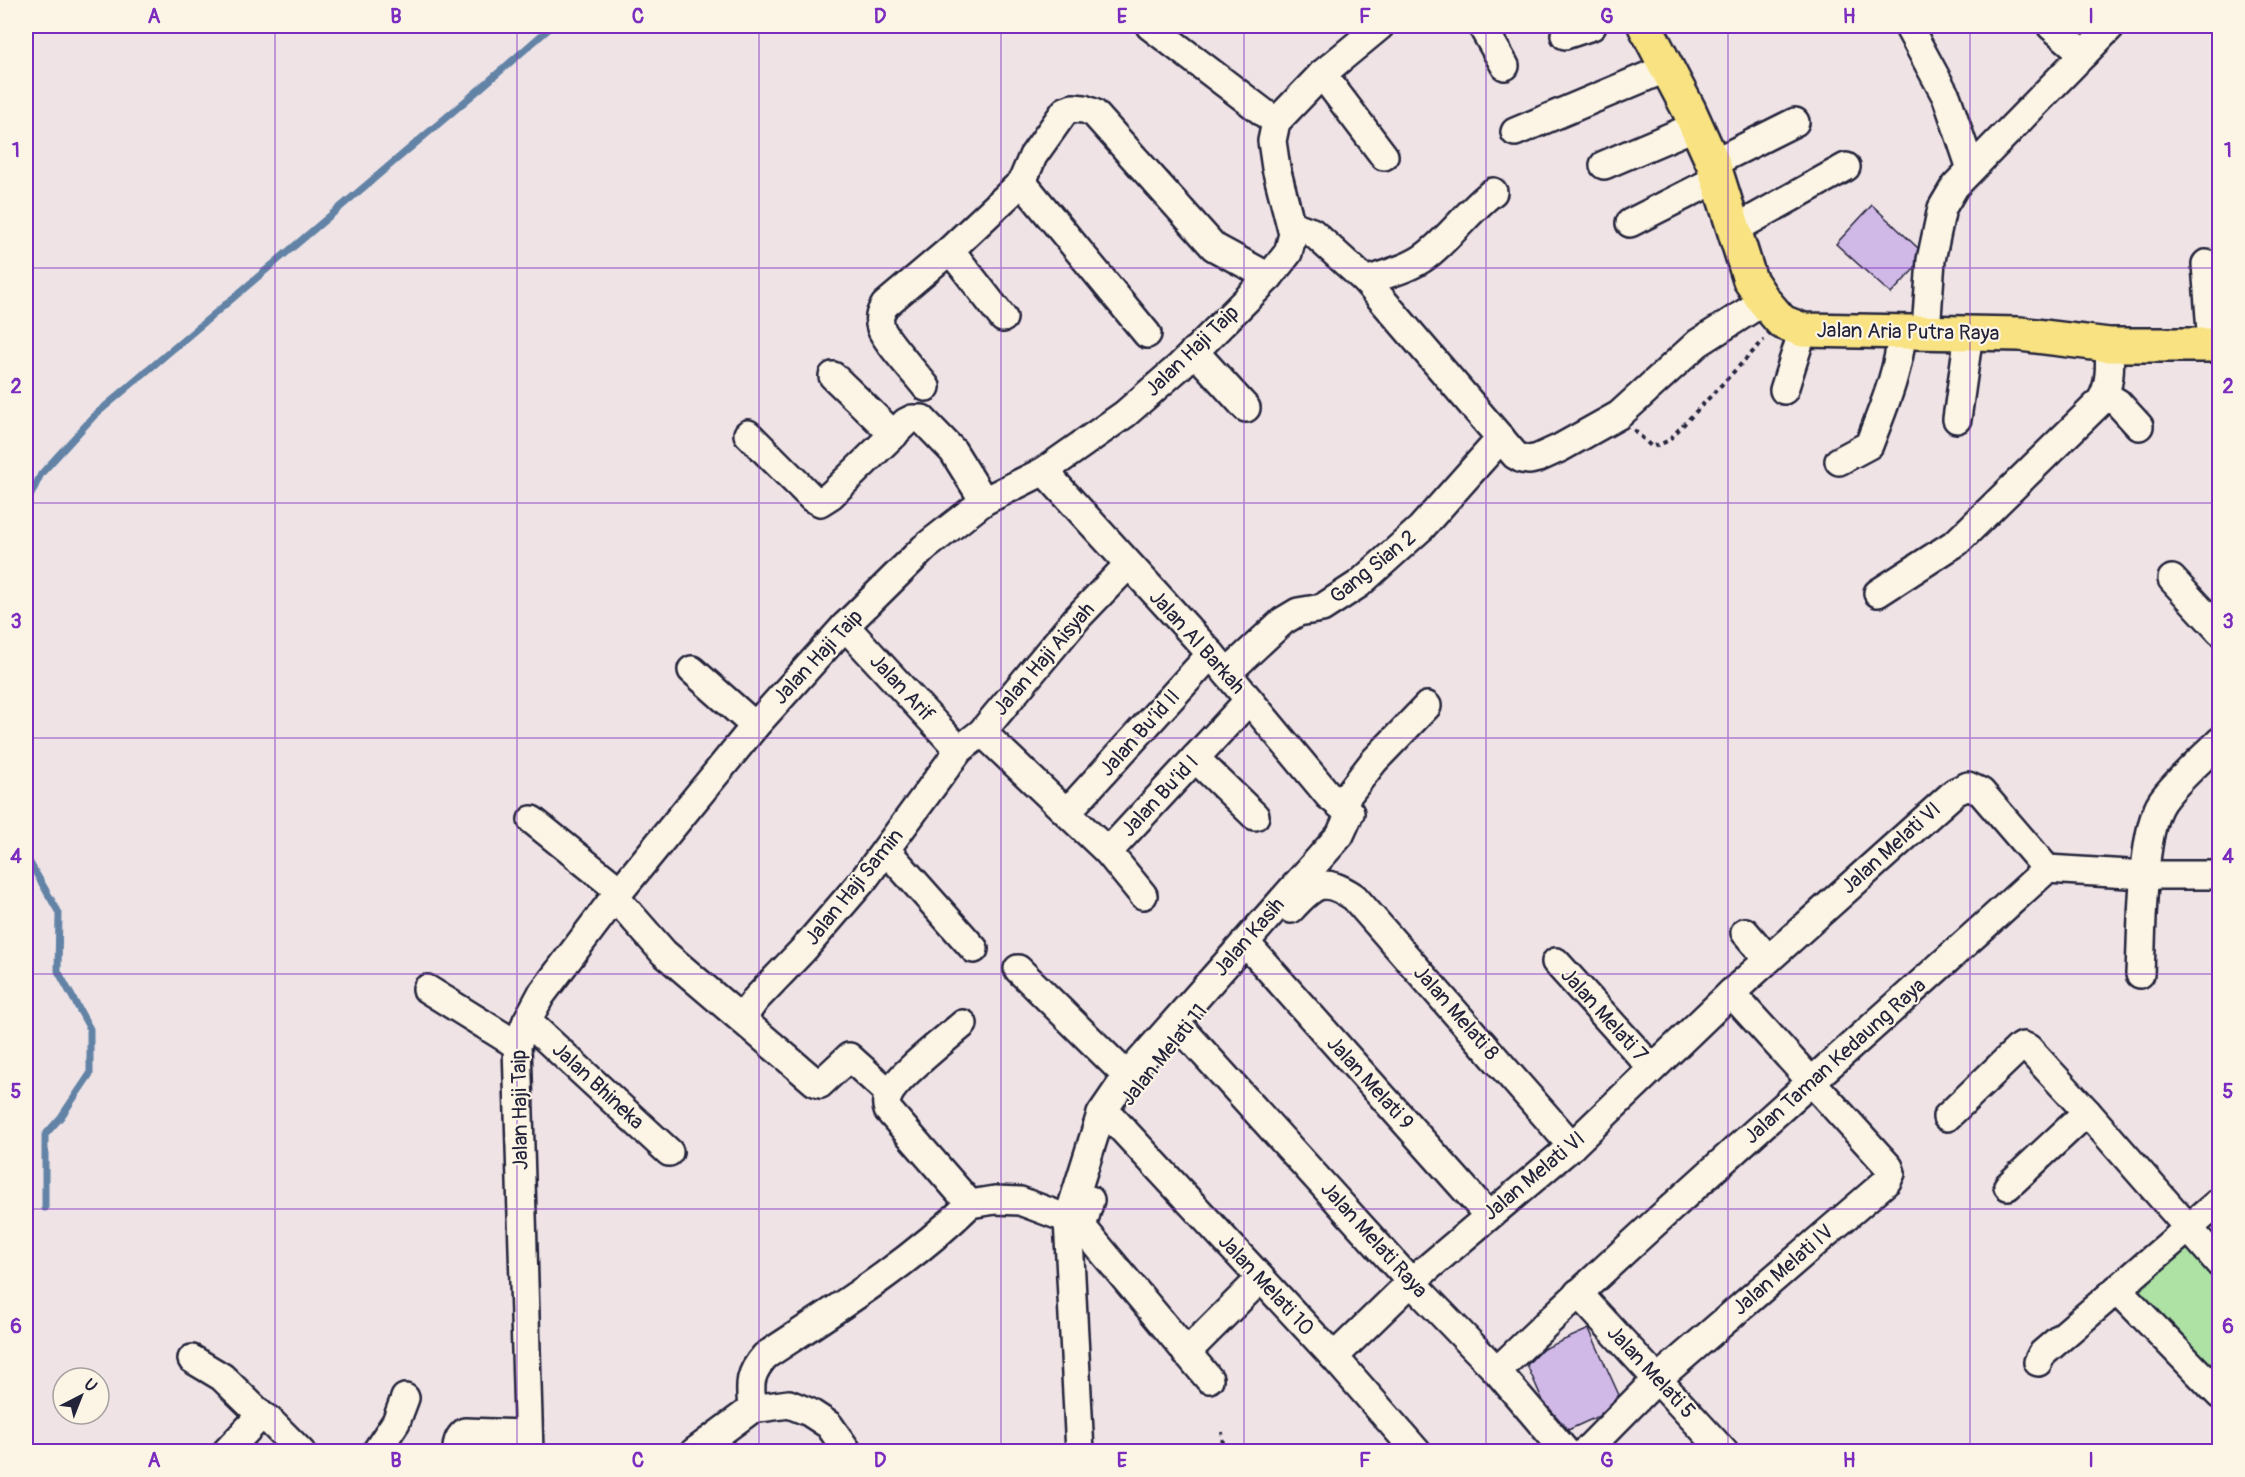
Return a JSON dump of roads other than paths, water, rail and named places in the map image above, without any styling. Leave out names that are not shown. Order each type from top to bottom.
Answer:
[{"type":"main road","points":[[1645,26],[1696,126],[1716,171],[1750,280],[1783,318]]},
{"type":"main road","name":"Jalan Aria Putra Raya","points":[[1783,318],[1914,332],[2020,334],[2109,345],[2216,345]]},
{"type":"street","points":[[1150,26],[1276,122],[1322,74],[1380,26]]},
{"type":"street","points":[[1482,26],[1505,66]]},
{"type":"street","points":[[1566,35],[1592,26]]},
{"type":"street","points":[[1908,26],[1947,98],[1971,169]]},
{"type":"street","points":[[2051,26],[2084,54]]},
{"type":"street","points":[[1839,461],[1869,445],[1900,353],[1914,332],[1942,208],[1955,186],[2111,26]]},
{"type":"street","points":[[1515,132],[1667,68]]},
{"type":"street","points":[[1322,74],[1384,156]]},
{"type":"street","points":[[926,387],[881,331],[879,317],[885,305],[950,250],[1022,182],[1033,156],[1065,111],[1073,108],[1094,113],[1214,247],[1269,277]]},
{"type":"street","name":"Jalan Haji Taip","points":[[528,1443],[517,1045],[541,995],[617,894],[755,726],[845,626],[924,548],[984,501],[1044,471],[1125,414],[1194,351],[1269,277],[1288,253],[1293,234],[1276,168],[1272,141],[1276,122]]},
{"type":"street","points":[[1630,223],[1795,122]]},
{"type":"street","points":[[1604,165],[1696,126]]},
{"type":"street","points":[[1735,230],[1846,168]]},
{"type":"street","points":[[1022,182],[1147,334]]},
{"type":"street","points":[[1366,282],[1410,266],[1426,256],[1493,192]]},
{"type":"street","points":[[1292,225],[1312,232],[1366,282],[1515,455],[1522,459],[1530,460],[1560,448],[1619,415],[1698,343],[1783,318],[1784,390]]},
{"type":"street","points":[[950,250],[1004,318]]},
{"type":"street","points":[[2206,264],[2216,345]]},
{"type":"street","points":[[1957,419],[1969,333]]},
{"type":"street","points":[[1878,593],[1957,542],[2105,395],[2111,367],[2109,345]]},
{"type":"street","points":[[1194,351],[1246,408]]},
{"type":"street","points":[[833,375],[894,435]]},
{"type":"street","points":[[2105,395],[2118,403],[2139,426]]},
{"type":"street","points":[[748,434],[812,498],[820,502],[831,495],[912,419],[925,420],[953,451],[984,501]]},
{"type":"street","name":"Gang Sian 2","points":[[1219,663],[1298,612],[1322,608],[1359,584],[1422,528],[1501,438]]},
{"type":"street","name":"Jalan Al Barkah","points":[[1044,471],[1219,663],[1329,796],[1345,809]]},
{"type":"street","name":"Jalan Haji Aisyah","points":[[959,750],[982,732],[1077,618],[1128,565]]},
{"type":"street","points":[[2172,579],[2220,632]]},
{"type":"street","name":"Jalan Arif","points":[[845,626],[959,750]]},
{"type":"street","name":"Jalan Bu’id II","points":[[1068,812],[1219,663]]},
{"type":"street","points":[[692,670],[755,726]]},
{"type":"street","name":"Jalan Bu’id I","points":[[1143,895],[1108,852],[1249,700]]},
{"type":"street","name":"Jalan Kasih","points":[[1068,1219],[1101,1114],[1127,1076],[1340,834],[1345,809],[1374,761],[1427,706]]},
{"type":"street","points":[[982,732],[1108,852]]},
{"type":"street","points":[[2140,974],[2145,876],[2150,832],[2155,814],[2162,800],[2220,741]]},
{"type":"street","name":"Jalan Haji Samin","points":[[742,1018],[886,850],[959,750]]},
{"type":"street","points":[[1195,758],[1255,816]]},
{"type":"street","name":"Jalan Melati VI","points":[[1334,1357],[1411,1282],[1572,1146],[1731,993],[1955,792],[1968,786],[1981,792],[2047,869]]},
{"type":"street","points":[[532,820],[617,894],[663,953],[815,1082],[820,1084],[849,1057],[889,1093]]},
{"type":"street","points":[[886,850],[975,949]]},
{"type":"street","points":[[2047,869],[2145,876],[2220,875]]},
{"type":"street","name":"Jalan Taman Kedaung Raya","points":[[1497,1371],[1578,1293],[2047,869]]},
{"type":"street","name":"Jalan Melati 11","points":[[1209,1379],[1082,1227],[1113,1119],[1136,1085],[1182,1029],[1307,892],[1327,884],[1336,885]]},
{"type":"street","name":"Jalan Melati 8","points":[[1336,885],[1354,897],[1572,1146]]},
{"type":"street","points":[[1745,932],[1768,959]]},
{"type":"street","name":"Jalan Melati 9","points":[[1252,950],[1488,1215]]},
{"type":"street","name":"Jalan Melati 7","points":[[1556,962],[1652,1068]]},
{"type":"street","points":[[1018,969],[1127,1076]]},
{"type":"street","points":[[427,988],[517,1045]]},
{"type":"street","points":[[1731,993],[1812,1080]]},
{"type":"street","name":"Jalan Bhineka","points":[[527,1021],[669,1152]]},
{"type":"street","points":[[963,1024],[911,1070],[889,1093],[886,1104],[888,1110],[970,1204]]},
{"type":"street","name":"Jalan Melati Raya","points":[[1182,1029],[1411,1282],[1497,1371],[1566,1452]]},
{"type":"street","points":[[1947,1117],[2023,1046],[2028,1048],[2087,1112],[2187,1230],[2220,1264]]},
{"type":"street","name":"Jalan Melati IV","points":[[1585,1452],[1658,1378],[1887,1181],[1891,1173],[1889,1167],[1812,1080]]},
{"type":"street","points":[[2008,1186],[2087,1112]]},
{"type":"street","name":"Jalan Melati 10","points":[[1113,1119],[1334,1357],[1417,1452]]},
{"type":"street","points":[[752,1409],[750,1388],[752,1374],[765,1356],[881,1279],[940,1233],[970,1204],[995,1200],[1020,1201],[1068,1219],[1080,1452]]},
{"type":"street","points":[[2038,1362],[2042,1354],[2220,1201]]},
{"type":"street","points":[[1185,1353],[1260,1279]]},
{"type":"street","points":[[2117,1289],[2220,1395]]},
{"type":"street","name":"Jalan Melati 5","points":[[1578,1293],[1724,1452]]},
{"type":"street","points":[[192,1359],[222,1377],[301,1452]]},
{"type":"street","points":[[376,1452],[396,1422],[405,1398]]},
{"type":"street","points":[[694,1452],[752,1409],[789,1404],[809,1412],[829,1425],[848,1452]]},
{"type":"street","points":[[226,1452],[261,1415]]},
{"type":"street","points":[[457,1452],[457,1444],[465,1432],[528,1443]]},
{"type":"waterway","points":[[26,505],[41,474],[95,415],[552,26]]},
{"type":"waterway","points":[[26,856],[59,913],[58,971],[90,1029],[90,1074],[61,1117],[45,1135],[45,1208]]}]
